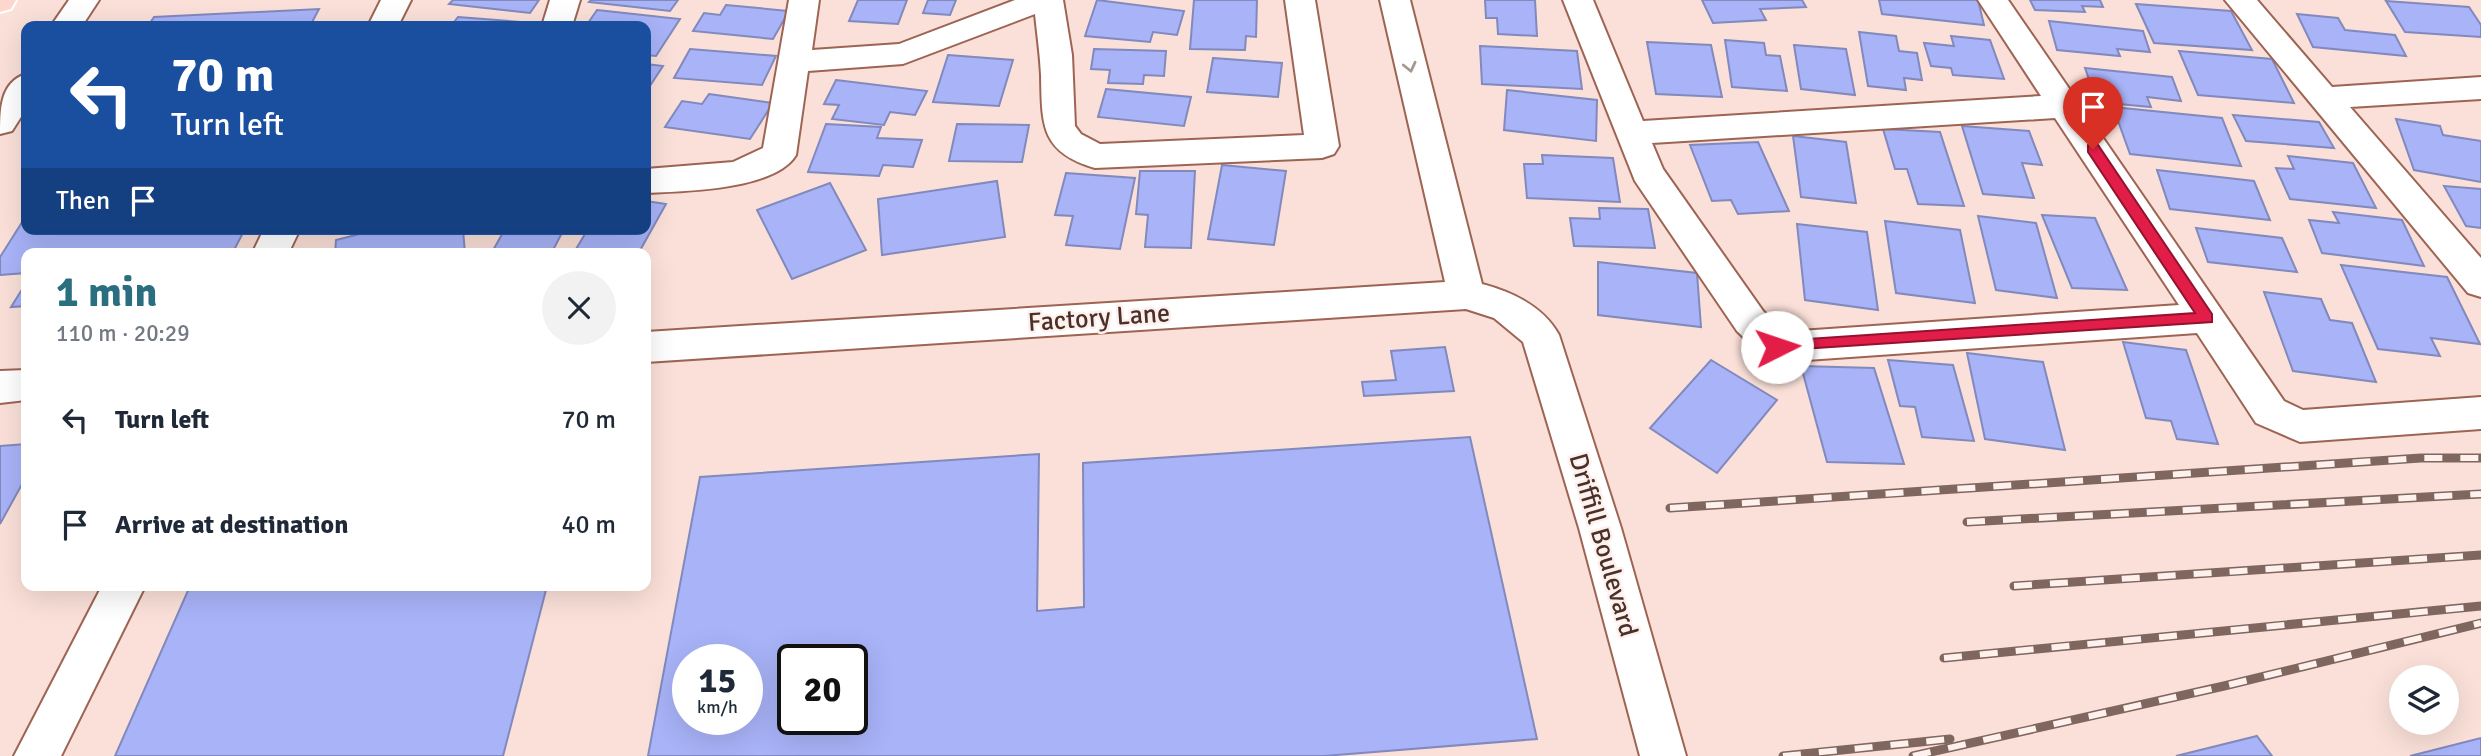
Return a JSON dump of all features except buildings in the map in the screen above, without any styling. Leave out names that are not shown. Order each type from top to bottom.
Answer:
[{"type":"street","points":[[69,21],[84,0]]},
{"type":"street","points":[[386,21],[397,0]]},
{"type":"street","points":[[559,21],[565,0]]},
{"type":"street","points":[[651,181],[738,174],[779,155],[804,0]]},
{"type":"street","points":[[796,62],[903,54],[1046,0],[1056,55],[1059,127],[1069,142],[1095,156],[1322,146],[1300,0]]},
{"type":"street","points":[[1395,0],[1466,295]]},
{"type":"street","points":[[1578,0],[1647,172],[1749,321],[1777,347],[2206,318]]},
{"type":"street","points":[[1993,0],[2270,412],[2300,426],[2481,413]]},
{"type":"street","points":[[2241,0],[2481,283]]},
{"type":"street","points":[[2323,98],[2481,88]]},
{"type":"street","points":[[0,123],[21,92]]},
{"type":"street","points":[[1632,133],[2065,106]]},
{"type":"street","name":"Factory Lane","points":[[651,347],[1466,295],[1494,299],[1516,312],[1541,335]]},
{"type":"street","name":"Driffill Boulevard","points":[[1541,335],[1600,528],[1663,756]]},
{"type":"street","points":[[0,387],[21,386]]},
{"type":"street","points":[[37,756],[121,591]]},
{"type":"railway","points":[[1670,508],[2421,458],[2481,458]]},
{"type":"railway","points":[[1967,522],[2481,494]]},
{"type":"railway","points":[[2014,586],[2481,555]]},
{"type":"railway","points":[[1944,658],[2481,606]]},
{"type":"railway","points":[[1913,756],[2224,686],[2481,623]]},
{"type":"railway","points":[[1783,756],[1950,739]]},
{"type":"route","points":[[1777,347],[2206,318],[2093,149]]}]
